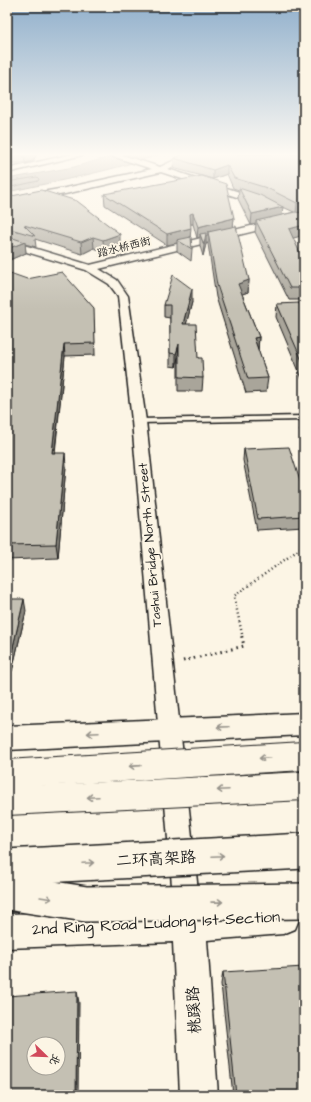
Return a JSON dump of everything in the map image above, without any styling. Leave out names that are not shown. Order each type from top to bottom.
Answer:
[{"type":"main road","points":[[7,738],[304,724]]},
{"type":"main road","points":[[7,774],[304,756]]},
{"type":"main road","points":[[7,801],[304,786]]},
{"type":"main road","name":"二环高架路","points":[[7,867],[304,851]]},
{"type":"main road","points":[[7,892],[86,904],[304,901]]},
{"type":"main road","name":"2nd Ring Road Ludong 1st Section","points":[[7,931],[189,925],[304,915]]},
{"type":"main road","name":"桃蹊路","points":[[189,925],[199,1095]]},
{"type":"street","points":[[282,212],[301,219]]},
{"type":"street","name":"踏水桥西街","points":[[90,268],[301,219]]},
{"type":"street","name":"Tashui Bridge North Street","points":[[7,243],[90,268],[113,282],[123,296],[139,421],[168,730],[189,925]]},
{"type":"lane","points":[[139,421],[304,418]]},
{"type":"path","points":[[162,666],[244,646],[234,596],[304,546]]},
{"type":"building","points":[[7,205],[83,205],[120,234],[103,240],[93,237],[81,242],[24,225],[35,236],[7,228]]},
{"type":"building","points":[[122,205],[231,205],[234,218],[198,227],[193,213],[190,214],[191,228],[167,234]]},
{"type":"building","points":[[248,205],[280,205],[283,207],[252,214]]},
{"type":"building","points":[[295,212],[304,212],[304,225],[289,229],[304,262],[304,288],[290,288],[256,221]]},
{"type":"building","points":[[236,226],[249,280],[238,284],[259,337],[254,338],[268,378],[248,379],[217,285],[208,232]]},
{"type":"building","points":[[206,233],[204,245],[200,234]]},
{"type":"building","points":[[7,236],[25,242],[7,249]]},
{"type":"building","points":[[191,237],[192,249],[177,240]]},
{"type":"building","points":[[7,272],[27,279],[62,272],[94,308],[95,343],[64,344],[52,453],[65,453],[56,544],[7,545],[7,358],[10,346],[7,346]]},
{"type":"building","points":[[173,275],[192,289],[183,324],[196,324],[198,358],[202,358],[203,378],[179,377],[179,344],[176,354],[170,353],[170,305],[164,305]]},
{"type":"building","points":[[299,303],[304,312],[304,365],[277,304]]},
{"type":"building","points":[[289,447],[304,493],[304,516],[258,519],[244,449]]},
{"type":"building","points":[[7,599],[24,599],[10,660],[7,659]]},
{"type":"building","points":[[304,967],[304,1095],[236,1095],[223,972]]},
{"type":"building","points":[[77,991],[76,1095],[7,1095],[7,996]]}]
